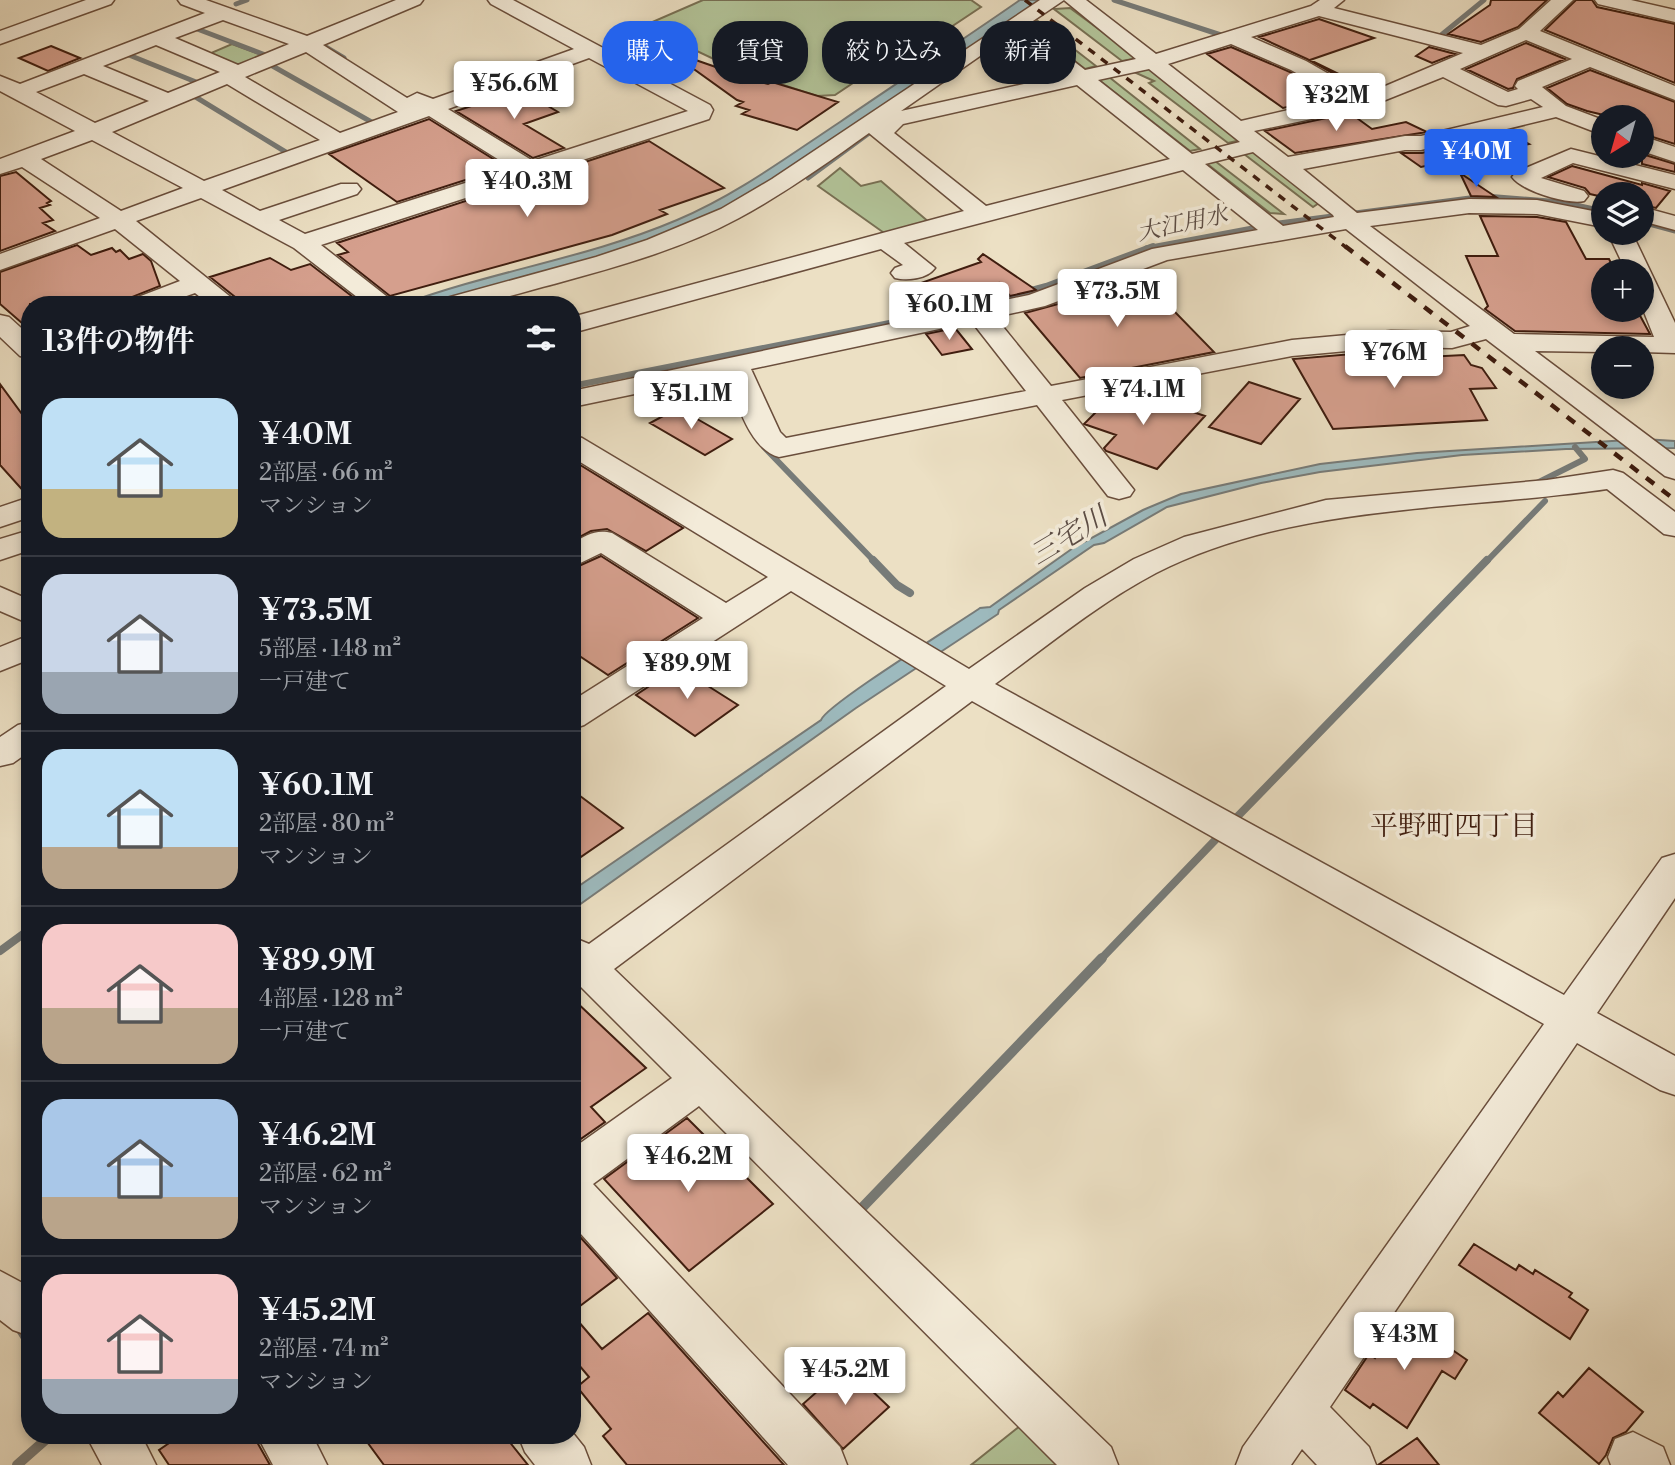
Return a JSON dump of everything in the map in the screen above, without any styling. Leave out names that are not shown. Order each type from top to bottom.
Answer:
[{"type":"street","points":[[0,28],[79,0]]},
{"type":"street","points":[[0,38],[104,0]]},
{"type":"street","points":[[188,0],[220,6],[316,39],[423,110],[530,169]]},
{"type":"street","points":[[0,167],[22,152],[93,132],[413,0]]},
{"type":"street","points":[[303,243],[701,114],[702,110],[498,0]]},
{"type":"street","points":[[1019,21],[1054,0]]},
{"type":"street","points":[[1074,0],[1654,455]]},
{"type":"street","points":[[1238,128],[1363,112],[1526,33],[1563,0]]},
{"type":"street","points":[[1627,2],[1675,16]]},
{"type":"street","points":[[816,183],[843,158],[896,120],[1085,80],[1230,39],[1326,5],[1485,52]]},
{"type":"street","points":[[9,87],[83,66],[156,38],[220,6]]},
{"type":"street","points":[[1526,33],[1675,94]]},
{"type":"street","points":[[156,38],[233,74],[338,141]]},
{"type":"street","points":[[1230,39],[1310,76],[1405,143]]},
{"type":"street","points":[[966,46],[976,49]]},
{"type":"street","points":[[481,296],[618,258],[729,214],[780,184],[980,46]]},
{"type":"street","points":[[0,262],[591,50]]},
{"type":"street","points":[[1558,110],[1555,105],[1526,86],[1589,60]]},
{"type":"street","points":[[83,66],[167,101]]},
{"type":"street","points":[[1445,70],[1506,100],[1534,91]]},
{"type":"street","points":[[1076,73],[1271,229]]},
{"type":"street","points":[[9,87],[303,243],[371,296]]},
{"type":"street","points":[[1285,165],[1405,143],[1422,143],[1558,110],[1591,123]]},
{"type":"street","points":[[881,133],[982,214]]},
{"type":"street","points":[[581,323],[982,214],[1258,144]]},
{"type":"street","points":[[1654,147],[1675,155]]},
{"type":"street","points":[[22,152],[119,220],[214,296]]},
{"type":"street","points":[[1591,200],[1535,184],[1524,177],[1571,156],[1675,182]]},
{"type":"street","points":[[329,174],[385,216]]},
{"type":"street","points":[[259,219],[349,190]]},
{"type":"street","points":[[581,397],[1036,302],[1161,254],[1271,229],[1347,216],[1469,206],[1537,207],[1591,218]]},
{"type":"street","points":[[1654,217],[1675,223]]},
{"type":"street","points":[[1654,234],[1675,240]]},
{"type":"street","points":[[885,240],[922,268],[904,273]]},
{"type":"street","points":[[163,296],[198,283]]},
{"type":"street","points":[[735,365],[767,435],[790,462],[1292,348],[1391,339],[1452,340],[1499,336],[1672,339],[1654,303]]},
{"type":"street","points":[[979,314],[1119,490]]},
{"type":"street","points":[[581,449],[959,679],[1675,1077]]},
{"type":"street","points":[[581,959],[959,679],[1145,566],[1195,544],[1326,509],[1546,489],[1613,479],[1675,527]]},
{"type":"street","points":[[0,518],[21,510]]},
{"type":"street","points":[[581,551],[601,540],[726,618]]},
{"type":"street","points":[[0,550],[21,542]]},
{"type":"street","points":[[581,711],[791,576]]},
{"type":"street","points":[[0,597],[21,609]]},
{"type":"street","points":[[0,660],[21,650]]},
{"type":"street","points":[[0,754],[21,740]]},
{"type":"street","points":[[1261,1465],[1675,868]]},
{"type":"street","points":[[581,961],[1093,1465]]},
{"type":"street","points":[[581,1167],[702,1080]]},
{"type":"street","points":[[581,1202],[822,1465]]},
{"type":"street","points":[[1299,1410],[1351,1465]]},
{"type":"street","points":[[117,1444],[131,1465]]},
{"type":"street","points":[[288,1444],[302,1465]]},
{"type":"street","points":[[549,1444],[566,1465]]},
{"type":"green space","points":[[703,0],[971,0],[981,7],[960,21],[822,21],[822,84],[852,84],[835,95],[817,96],[780,84],[808,84],[808,21],[712,21],[712,58],[698,52],[698,21],[655,21]]},
{"type":"green space","points":[[1070,8],[1138,58],[1122,61],[1076,26],[1076,21],[1070,21],[1054,9]]},
{"type":"green space","points":[[232,44],[267,57],[241,68],[204,56]]},
{"type":"green space","points":[[1076,51],[1096,66],[1085,69],[1076,62]]},
{"type":"green space","points":[[1150,68],[1241,140],[1228,143],[1149,83],[1154,81],[1134,72]]},
{"type":"green space","points":[[1109,77],[1200,149],[1190,151],[1099,80]]},
{"type":"green space","points":[[1256,151],[1322,201],[1313,207],[1244,154]]},
{"type":"green space","points":[[1215,161],[1284,214],[1270,213],[1206,163]]},
{"type":"green space","points":[[840,168],[861,186],[881,181],[930,223],[887,235],[818,186]]},
{"type":"green space","points":[[1025,1422],[1069,1465],[971,1465]]},
{"type":"water","points":[[1020,0],[1040,0],[1010,21],[989,21]]},
{"type":"water","points":[[980,27],[980,41],[966,51],[966,37]]},
{"type":"water","points":[[896,84],[918,84],[762,192],[657,242],[470,296],[427,296],[609,245],[677,220],[741,187]]},
{"type":"water","points":[[1644,439],[1675,441],[1675,448],[1566,449],[1462,455],[1320,472],[1261,483],[1167,507],[1104,543],[1094,545],[999,610],[998,614],[856,708],[581,904],[581,885],[821,720],[867,682],[980,608],[990,607],[1073,548],[1143,510],[1181,494],[1320,464],[1417,453]]},
{"type":"building","points":[[1491,0],[1547,0],[1518,27],[1481,42],[1448,34],[1490,5]]},
{"type":"building","points":[[1576,0],[1592,0],[1597,7],[1675,24],[1675,83],[1545,30]]},
{"type":"building","points":[[1319,19],[1374,38],[1310,60],[1353,81],[1349,82],[1259,37]]},
{"type":"building","points":[[1526,43],[1565,59],[1517,79],[1513,88],[1508,89],[1466,69]]},
{"type":"building","points":[[51,46],[80,58],[48,71],[19,58]]},
{"type":"building","points":[[1231,47],[1290,72],[1322,91],[1318,92],[1328,98],[1283,108],[1207,54]]},
{"type":"building","points":[[1429,47],[1455,54],[1432,63],[1416,56]]},
{"type":"building","points":[[698,61],[712,66],[712,82],[698,72]]},
{"type":"building","points":[[1590,70],[1675,102],[1675,144],[1654,137],[1654,105],[1591,105],[1591,112],[1567,104],[1547,88]]},
{"type":"building","points":[[715,84],[779,84],[838,102],[797,130],[742,114],[749,110],[736,106],[743,102]]},
{"type":"building","points":[[516,87],[558,112],[524,124],[564,148],[533,158],[456,111],[493,99],[490,97]]},
{"type":"building","points":[[1350,113],[1372,129],[1406,122],[1427,132],[1295,153],[1265,131]]},
{"type":"building","points":[[429,119],[506,167],[397,202],[329,154]]},
{"type":"building","points":[[1506,132],[1529,144],[1421,167],[1401,153],[1422,153]]},
{"type":"building","points":[[649,141],[724,188],[660,210],[667,214],[612,235],[390,296],[338,255],[348,252],[337,243]]},
{"type":"building","points":[[1654,158],[1675,164],[1675,172],[1654,167]]},
{"type":"building","points":[[1572,166],[1631,182],[1591,182],[1591,194],[1585,188],[1548,177]]},
{"type":"building","points":[[16,172],[51,201],[47,203],[50,205],[40,208],[53,220],[43,223],[55,231],[0,251],[0,176]]},
{"type":"building","points":[[1460,173],[1496,197],[1471,196]]},
{"type":"building","points":[[1654,186],[1670,191],[1656,208]]},
{"type":"building","points":[[1480,216],[1537,217],[1566,222],[1586,259],[1591,259],[1591,322],[1644,322],[1650,334],[1515,331],[1485,309],[1488,306],[1466,256],[1498,256]]},
{"type":"building","points":[[77,245],[91,255],[112,248],[116,252],[120,250],[129,259],[143,254],[151,261],[160,286],[135,296],[21,296],[21,322],[0,304],[0,272]]},
{"type":"building","points":[[983,254],[1036,290],[1010,296],[999,283],[938,301],[918,284],[981,262],[978,259]]},
{"type":"building","points":[[270,258],[291,270],[310,264],[352,296],[234,296],[210,277]]},
{"type":"building","points":[[1138,274],[1214,352],[1080,378],[1025,313],[1058,304]]},
{"type":"building","points":[[955,328],[972,349],[942,355],[926,334]]},
{"type":"building","points":[[1364,353],[1368,360],[1464,355],[1471,365],[1482,368],[1496,388],[1470,389],[1487,420],[1333,429],[1293,359]]},
{"type":"building","points":[[1249,382],[1300,399],[1261,444],[1209,427]]},
{"type":"building","points":[[0,384],[21,413],[21,488],[0,465]]},
{"type":"building","points":[[1128,390],[1205,416],[1157,469],[1106,451],[1104,448],[1116,435],[1084,424],[1115,393]]},
{"type":"building","points":[[678,408],[732,439],[705,455],[650,423]]},
{"type":"building","points":[[581,466],[683,528],[646,551],[607,529],[591,531],[581,536]]},
{"type":"building","points":[[601,556],[698,618],[608,675],[581,657],[581,565]]},
{"type":"building","points":[[678,667],[738,705],[695,736],[636,695]]},
{"type":"building","points":[[581,797],[623,828],[581,857]]},
{"type":"building","points":[[581,1007],[646,1068],[591,1107],[605,1122],[581,1139]]},
{"type":"building","points":[[687,1118],[773,1204],[689,1271],[604,1179]]},
{"type":"building","points":[[581,1238],[617,1278],[581,1305]]},
{"type":"building","points":[[1474,1244],[1516,1270],[1519,1265],[1533,1274],[1535,1270],[1572,1293],[1569,1297],[1588,1310],[1570,1339],[1459,1265]]},
{"type":"building","points":[[648,1313],[784,1465],[627,1465],[603,1436],[611,1429],[581,1392],[581,1384],[589,1377],[581,1368],[581,1324],[602,1349]]},
{"type":"building","points":[[1403,1316],[1467,1360],[1455,1379],[1442,1371],[1407,1428],[1373,1404],[1370,1408],[1345,1390],[1369,1354],[1375,1358]]},
{"type":"building","points":[[846,1366],[889,1407],[843,1449],[803,1404]]},
{"type":"building","points":[[1589,1368],[1643,1412],[1626,1432],[1613,1438],[1599,1464],[1539,1413],[1558,1392],[1563,1397]]},
{"type":"building","points":[[1417,1438],[1439,1465],[1378,1465]]},
{"type":"building","points":[[168,1444],[258,1444],[270,1465],[169,1465],[159,1450]]},
{"type":"building","points":[[369,1444],[511,1444],[528,1465],[384,1465]]},
{"type":"waterway","points":[[236,4],[247,0]]},
{"type":"waterway","points":[[1114,0],[1224,36]]},
{"type":"waterway","points":[[1440,36],[1484,0]]},
{"type":"waterway","points":[[192,27],[268,56]]},
{"type":"waterway","points":[[319,43],[344,58]]},
{"type":"waterway","points":[[124,53],[201,84]]},
{"type":"waterway","points":[[269,64],[375,124]]},
{"type":"waterway","points":[[194,96],[289,154]]},
{"type":"waterway","points":[[808,178],[876,128]]},
{"type":"waterway","name":"大江用水","points":[[1149,247],[1279,223],[1485,196],[1562,202],[1591,208]]},
{"type":"waterway","name":"大江用水","points":[[1654,225],[1675,231]]},
{"type":"waterway","name":"大江用水","points":[[581,384],[965,308],[1046,286],[1149,247]]},
{"type":"waterway","points":[[764,447],[875,562]]},
{"type":"waterway","points":[[1535,484],[1585,459],[1575,447]]},
{"type":"waterway","points":[[1486,562],[1545,501]]},
{"type":"waterway","points":[[873,560],[897,585],[910,593]]},
{"type":"waterway","points":[[1237,817],[1487,560]]},
{"type":"waterway","points":[[1100,960],[1221,834]]},
{"type":"waterway","points":[[0,951],[21,936]]},
{"type":"waterway","points":[[857,1213],[1102,958]]},
{"type":"waterway","points":[[17,1465],[41,1444]]},
{"type":"railway","points":[[1025,0],[1347,248]]},
{"type":"railway","points":[[1345,246],[1675,500]]},
{"type":"district","name":"平野町四丁目","points":[[1454,825]]},
{"type":"water label","name":"三宅川","points":[[1068,535]]}]
